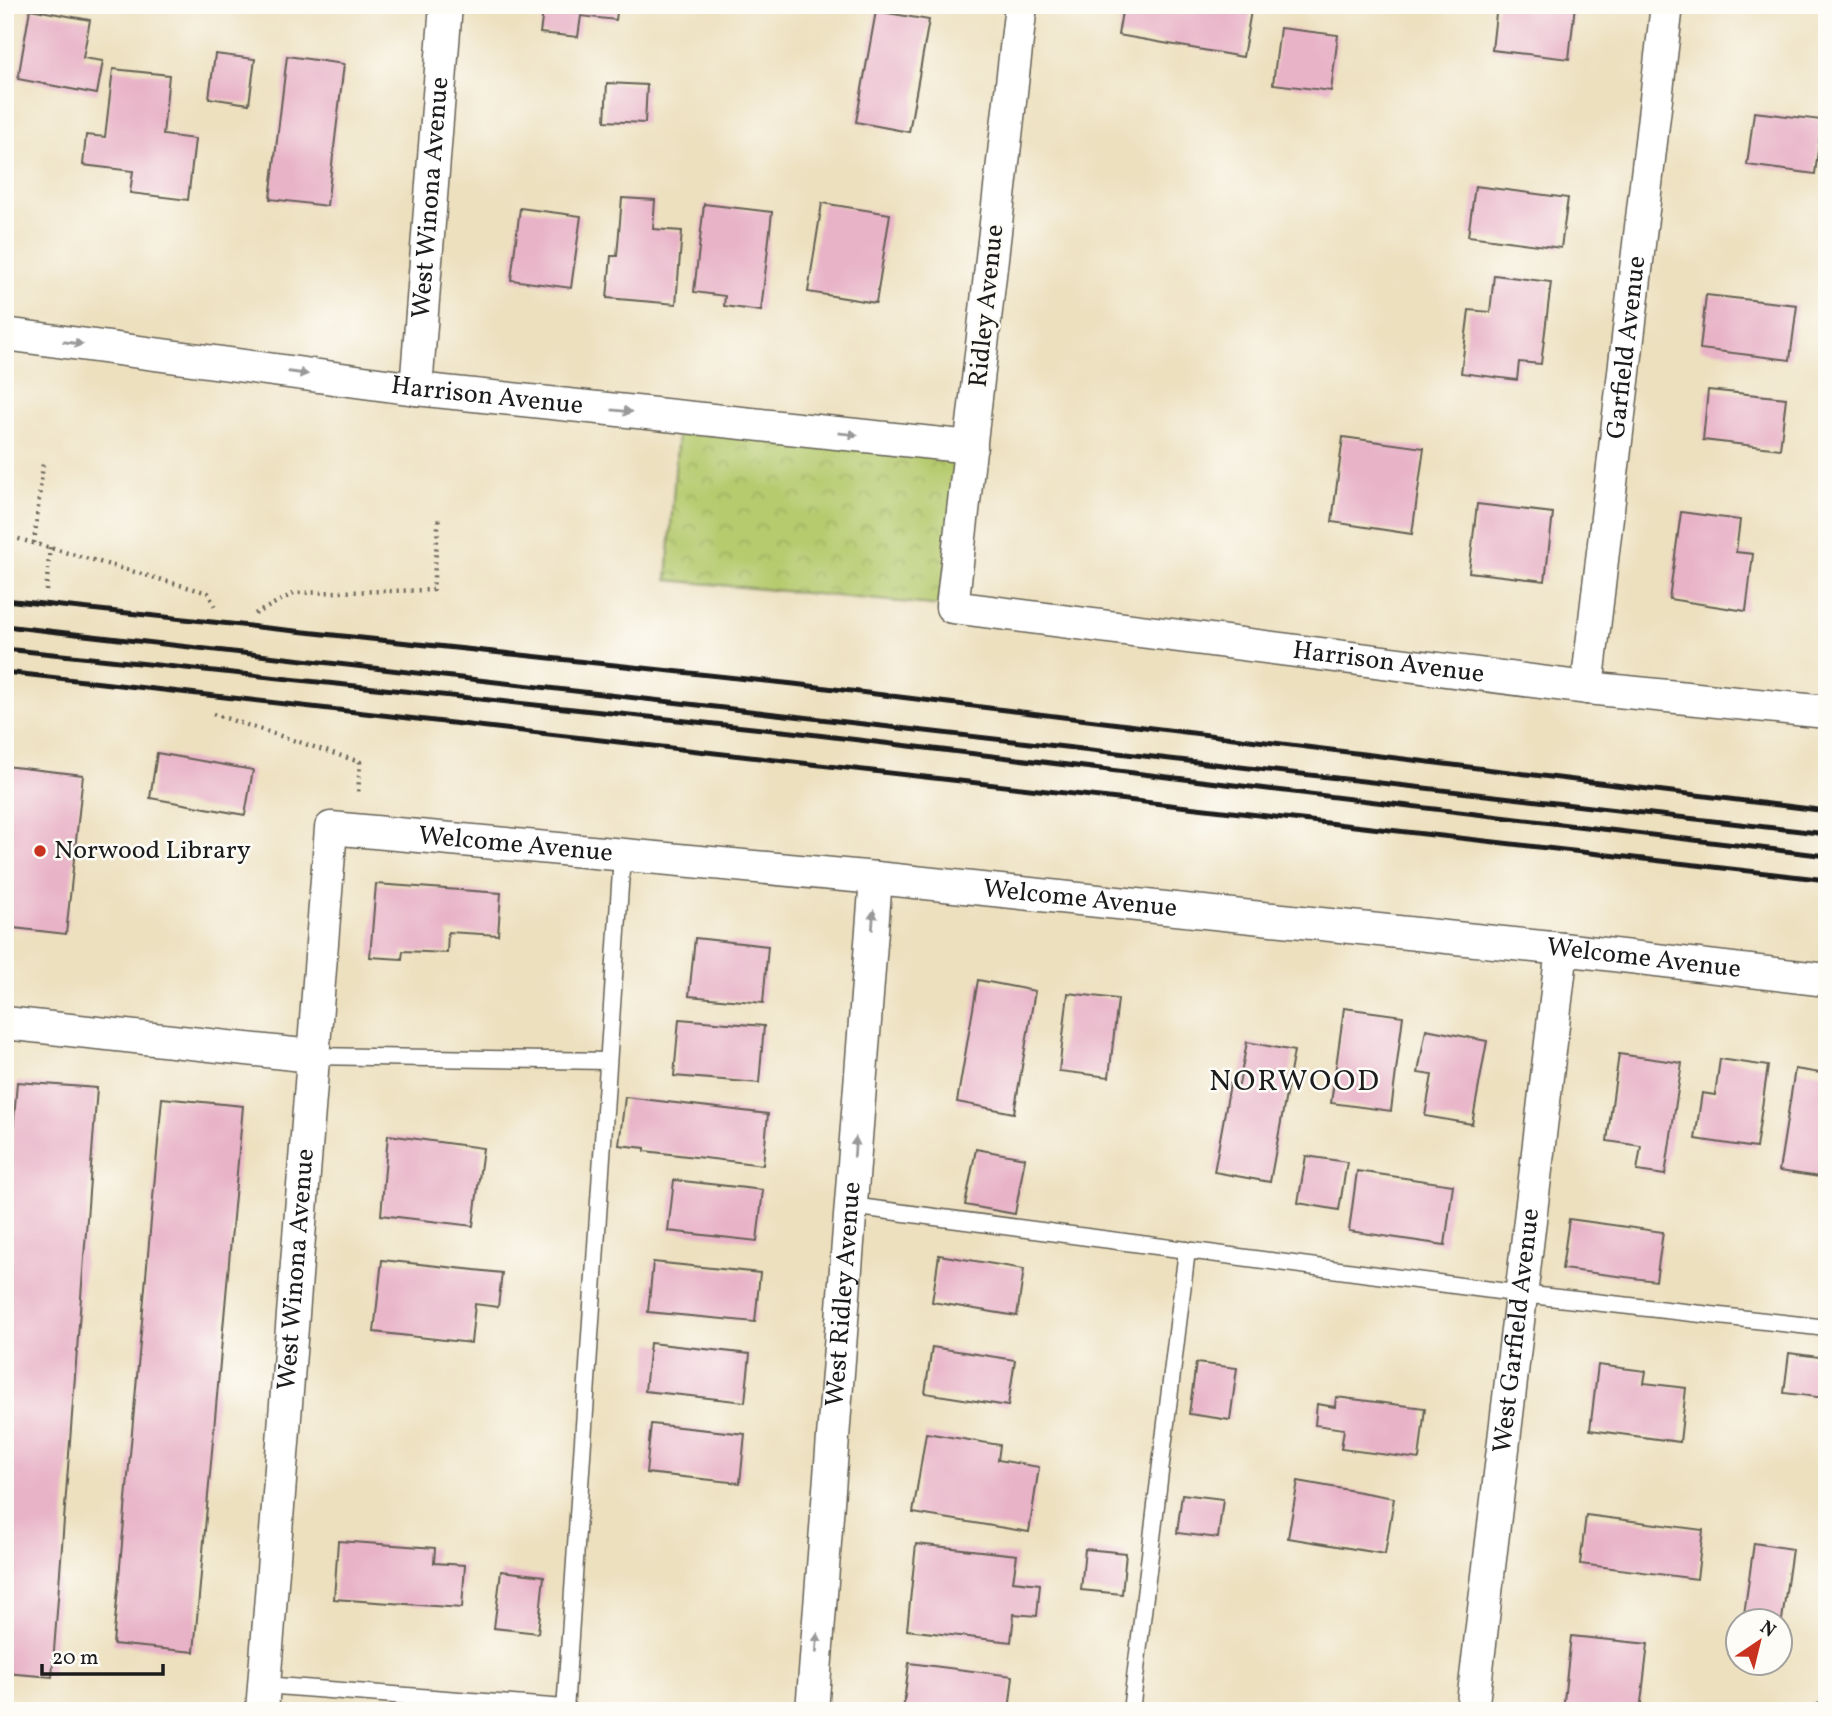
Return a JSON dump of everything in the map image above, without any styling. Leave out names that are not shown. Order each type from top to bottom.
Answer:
[{"type":"street","name":"West Winona Avenue","points":[[416,388],[446,5]]},
{"type":"street","name":"Ridley Avenue","points":[[952,607],[1021,5]]},
{"type":"street","name":"Garfield Avenue","points":[[1587,688],[1667,5]]},
{"type":"street","name":"Harrison Avenue","points":[[5,334],[416,388],[971,447]]},
{"type":"street","name":"Harrison Avenue","points":[[952,607],[1587,688],[1827,712]]},
{"type":"street","name":"West Winona Avenue","points":[[263,1698],[313,1056],[343,829]]},
{"type":"street","name":"Welcome Avenue","points":[[343,829],[876,877],[1563,949],[1827,980]]},
{"type":"street","name":"West Ridley Avenue","points":[[812,1711],[876,877]]},
{"type":"street","name":"West Garfield Avenue","points":[[1472,1711],[1563,949]]},
{"type":"street","points":[[5,1023],[313,1056]]},
{"type":"lane","points":[[263,1698],[565,1710],[622,856]]},
{"type":"lane","points":[[313,1056],[608,1061]]},
{"type":"lane","points":[[850,1206],[1522,1294],[1827,1328]]},
{"type":"lane","points":[[1131,1711],[1187,1250]]},
{"type":"path","points":[[34,543],[43,464]]},
{"type":"path","points":[[255,614],[294,593],[433,590],[439,515]]},
{"type":"path","points":[[5,535],[208,593],[217,610]]},
{"type":"path","points":[[46,591],[50,547]]},
{"type":"path","points":[[213,715],[360,762],[343,829]]},
{"type":"green space","points":[[679,417],[971,447],[952,607],[667,580]]},
{"type":"building","points":[[544,5],[618,5],[616,20],[581,16],[578,37],[540,33]]},
{"type":"building","points":[[1145,5],[1252,5],[1243,57],[1118,35],[1123,6],[1144,9]]},
{"type":"building","points":[[1497,5],[1575,5],[1569,59],[1492,50]]},
{"type":"building","points":[[30,9],[90,20],[83,58],[103,61],[97,94],[18,79]]},
{"type":"building","points":[[876,11],[929,20],[909,132],[856,122]]},
{"type":"building","points":[[1280,28],[1338,35],[1331,91],[1273,84]]},
{"type":"building","points":[[215,54],[255,59],[249,104],[209,98]]},
{"type":"building","points":[[287,56],[344,64],[327,206],[270,199]]},
{"type":"building","points":[[113,69],[169,75],[163,135],[195,139],[188,200],[130,193],[133,171],[83,165],[86,135],[105,137]]},
{"type":"building","points":[[607,83],[647,85],[645,123],[605,121]]},
{"type":"building","points":[[1754,112],[1822,120],[1815,174],[1747,165]]},
{"type":"building","points":[[1475,186],[1568,198],[1561,248],[1468,236]]},
{"type":"building","points":[[622,198],[655,200],[653,229],[682,231],[676,304],[607,298],[611,256],[617,256]]},
{"type":"building","points":[[822,203],[890,214],[876,303],[808,292]]},
{"type":"building","points":[[704,204],[772,212],[761,311],[724,306],[725,296],[694,292]]},
{"type":"building","points":[[520,208],[581,216],[571,288],[511,280]]},
{"type":"building","points":[[1494,275],[1551,282],[1541,364],[1519,362],[1517,380],[1461,373],[1469,310],[1490,312]]},
{"type":"building","points":[[1706,295],[1797,305],[1790,360],[1700,349]]},
{"type":"building","points":[[1708,390],[1786,398],[1780,449],[1703,440]]},
{"type":"building","points":[[1343,437],[1424,448],[1412,534],[1332,522]]},
{"type":"building","points":[[1477,504],[1553,513],[1545,581],[1469,572]]},
{"type":"building","points":[[1681,512],[1740,520],[1736,552],[1753,554],[1746,611],[1669,599]]},
{"type":"building","points":[[157,753],[253,770],[245,815],[150,798]]},
{"type":"building","name":"Norwood Library","points":[[5,766],[83,775],[66,934],[5,927]]},
{"type":"building","points":[[376,884],[501,893],[498,935],[448,932],[447,953],[403,951],[402,959],[370,957]]},
{"type":"building","points":[[695,938],[768,946],[763,1003],[689,996]]},
{"type":"building","points":[[978,980],[1035,991],[1014,1113],[957,1102]]},
{"type":"building","points":[[1068,993],[1118,999],[1109,1077],[1059,1071]]},
{"type":"building","points":[[1344,1008],[1403,1016],[1391,1111],[1331,1103]]},
{"type":"building","points":[[679,1019],[764,1026],[759,1083],[674,1076]]},
{"type":"building","points":[[1426,1029],[1487,1041],[1472,1124],[1425,1116],[1432,1075],[1418,1073]]},
{"type":"building","points":[[1247,1042],[1294,1051],[1270,1182],[1214,1172],[1230,1084],[1239,1085]]},
{"type":"building","points":[[1619,1054],[1682,1063],[1665,1175],[1637,1171],[1641,1146],[1607,1141]]},
{"type":"building","points":[[1720,1059],[1768,1066],[1756,1148],[1695,1139],[1702,1093],[1715,1095]]},
{"type":"building","points":[[1795,1069],[1827,1074],[1827,1178],[1779,1171]]},
{"type":"building","points":[[17,1082],[97,1088],[52,1677],[5,1673],[5,1231]]},
{"type":"building","points":[[625,1097],[768,1114],[763,1165],[645,1151],[645,1148],[619,1145]]},
{"type":"building","points":[[162,1098],[243,1106],[194,1652],[113,1644]]},
{"type":"building","points":[[388,1135],[483,1148],[473,1226],[381,1215]]},
{"type":"building","points":[[976,1149],[1025,1158],[1015,1214],[965,1205]]},
{"type":"building","points":[[1306,1156],[1347,1162],[1339,1210],[1298,1203]]},
{"type":"building","points":[[1357,1171],[1453,1185],[1445,1245],[1349,1231]]},
{"type":"building","points":[[674,1180],[763,1190],[757,1241],[668,1231]]},
{"type":"building","points":[[1569,1219],[1663,1232],[1656,1281],[1562,1269]]},
{"type":"building","points":[[939,1255],[1024,1269],[1017,1316],[932,1302]]},
{"type":"building","points":[[382,1260],[502,1273],[498,1307],[475,1304],[471,1343],[374,1332]]},
{"type":"building","points":[[653,1262],[760,1273],[755,1322],[648,1312]]},
{"type":"building","points":[[650,1343],[750,1354],[745,1402],[645,1391]]},
{"type":"building","points":[[932,1347],[1015,1360],[1008,1406],[925,1393]]},
{"type":"building","points":[[1789,1353],[1827,1358],[1825,1398],[1784,1393]]},
{"type":"building","points":[[1196,1363],[1237,1368],[1230,1420],[1189,1414]]},
{"type":"building","points":[[1598,1365],[1646,1371],[1644,1383],[1686,1388],[1680,1442],[1590,1430]]},
{"type":"building","points":[[1336,1397],[1425,1408],[1419,1459],[1341,1449],[1344,1429],[1315,1425],[1317,1404],[1335,1407]]},
{"type":"building","points":[[651,1424],[745,1434],[740,1483],[646,1473]]},
{"type":"building","points":[[926,1433],[1000,1445],[998,1460],[1039,1467],[1029,1532],[913,1513]]},
{"type":"building","points":[[1298,1481],[1394,1498],[1385,1554],[1288,1538]]},
{"type":"building","points":[[1182,1494],[1223,1499],[1218,1538],[1177,1533]]},
{"type":"building","points":[[1586,1515],[1703,1530],[1697,1579],[1580,1564]]},
{"type":"building","points":[[338,1541],[435,1548],[434,1563],[465,1565],[462,1608],[334,1599]]},
{"type":"building","points":[[1754,1543],[1792,1549],[1784,1608],[1745,1608]]},
{"type":"building","points":[[916,1544],[1017,1555],[1013,1581],[1040,1584],[1037,1616],[1014,1614],[1011,1642],[907,1630]]},
{"type":"building","points":[[1085,1549],[1126,1553],[1122,1594],[1081,1590]]},
{"type":"building","points":[[501,1571],[544,1576],[538,1633],[494,1628]]},
{"type":"building","points":[[1571,1636],[1648,1644],[1640,1711],[1563,1711]]},
{"type":"building","points":[[909,1663],[1013,1676],[1009,1711],[903,1711]]},
{"type":"railway","points":[[5,600],[794,684],[1827,811]]},
{"type":"railway","points":[[5,626],[1827,834]]},
{"type":"railway","points":[[5,649],[792,732],[1827,856]]},
{"type":"railway","points":[[5,672],[1827,880]]},
{"type":"place","name":"Norwood Library","points":[[40,851]]},
{"type":"district","name":"NORWOOD","points":[[1295,1082]]}]
